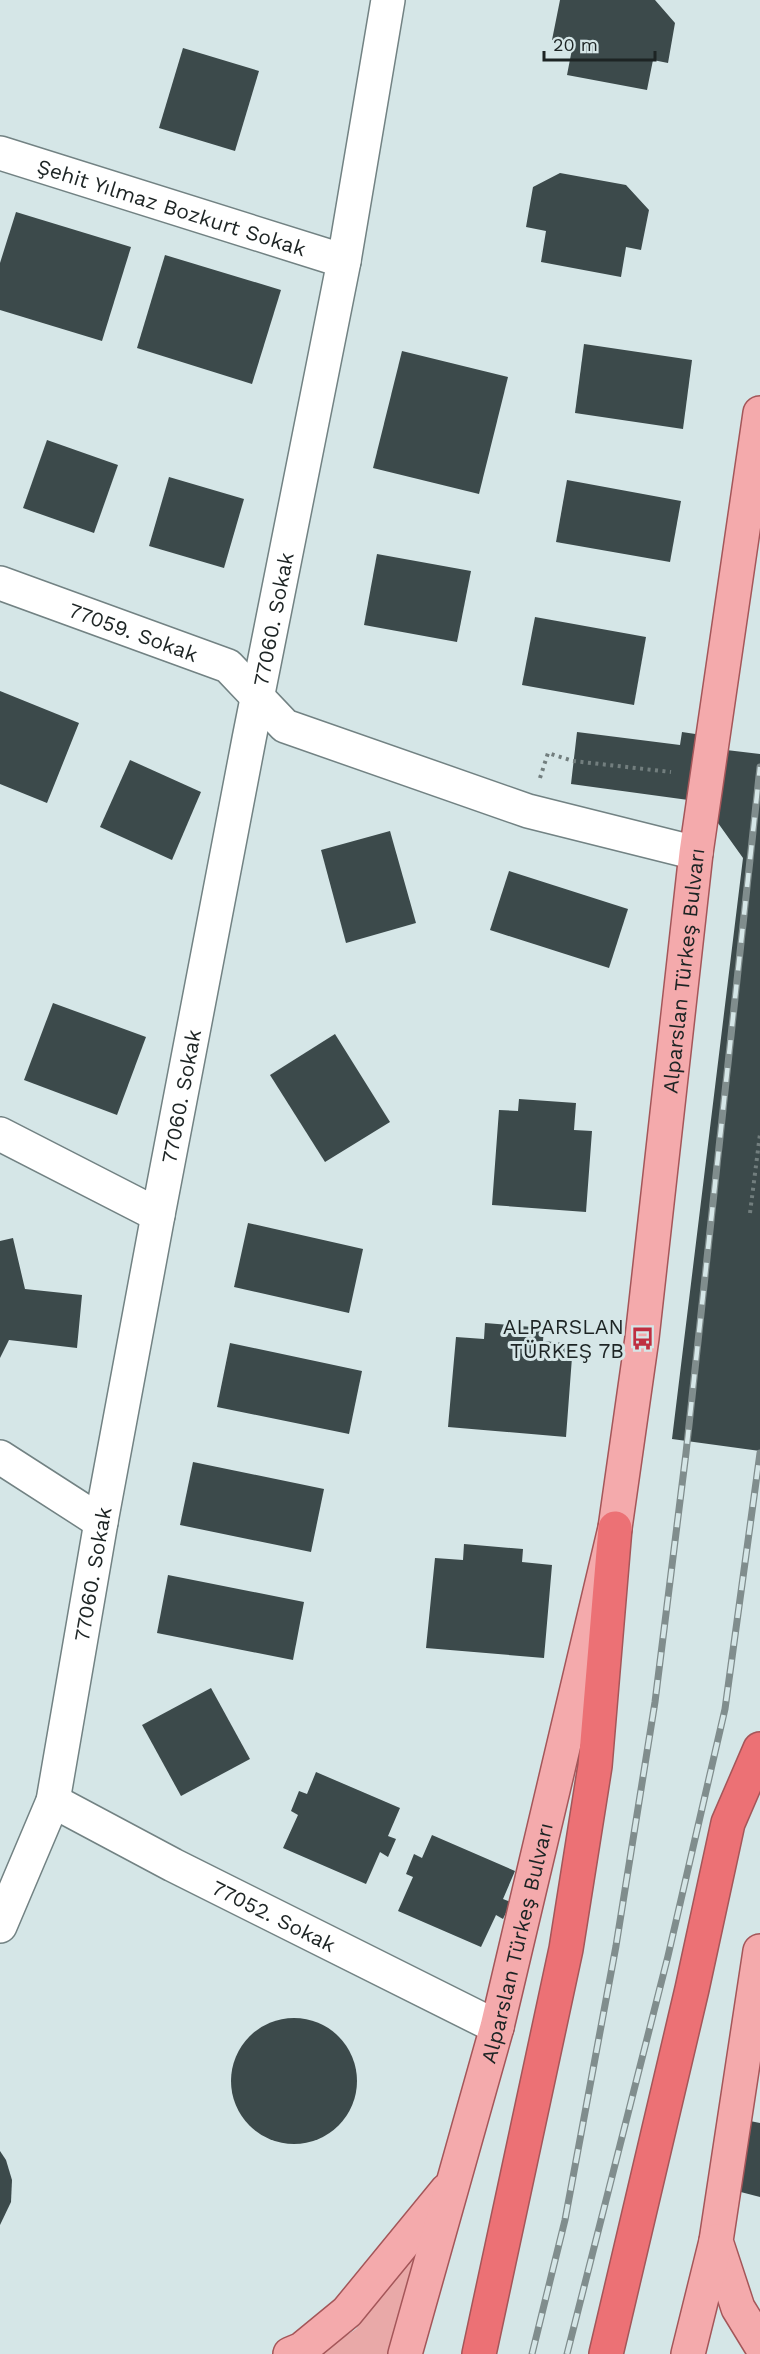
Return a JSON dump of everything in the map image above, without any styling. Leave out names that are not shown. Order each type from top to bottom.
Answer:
[{"type":"highway","name":"Alparslan Türkeş Bulvarı","points":[[479,2354],[566,1949],[595,1766],[615,1528]]},
{"type":"highway","points":[[606,2354],[692,1989],[728,1823],[760,1749]]},
{"type":"main road","name":"Alparslan Türkeş Bulvarı","points":[[405,2354],[497,2027],[615,1528],[642,1338],[696,853],[760,413]]},
{"type":"main road","points":[[688,2354],[716,2241],[760,1951]]},
{"type":"main road","points":[[290,2354],[302,2349],[346,2312],[453,2182]]},
{"type":"main road","points":[[716,2241],[738,2308],[760,2344]]},
{"type":"street","name":"77060. Sokak","points":[[0,1926],[52,1801],[158,1215],[257,697],[344,261],[388,0]]},
{"type":"street","name":"Şehit Yılmaz Bozkurt Sokak","points":[[0,153],[344,261]]},
{"type":"street","name":"77059. Sokak","points":[[0,583],[228,666],[285,726],[528,811],[696,853]]},
{"type":"street","points":[[0,1134],[158,1215]]},
{"type":"street","points":[[0,1457],[101,1522]]},
{"type":"street","name":"77052. Sokak","points":[[52,1801],[152,1855],[497,2027]]},
{"type":"path","points":[[528,811],[548,753],[573,761],[675,772]]},
{"type":"path","points":[[750,1213],[760,1134]]},
{"type":"shaded area","points":[[415,2254],[388,2354],[319,2354],[356,2329]]},
{"type":"building","points":[[560,0],[655,0],[675,23],[668,63],[653,60],[647,90],[567,75],[573,44],[552,40]]},
{"type":"building","points":[[183,48],[259,71],[235,151],[159,128]]},
{"type":"building","points":[[560,173],[626,185],[649,210],[641,250],[626,247],[621,277],[541,262],[546,231],[526,227],[533,187]]},
{"type":"building","points":[[16,212],[131,247],[102,341],[0,310],[0,263]]},
{"type":"building","points":[[165,255],[281,290],[252,384],[137,348]]},
{"type":"building","points":[[584,344],[692,360],[683,429],[575,413]]},
{"type":"building","points":[[402,351],[508,377],[479,494],[373,468]]},
{"type":"building","points":[[47,440],[118,465],[94,533],[23,508]]},
{"type":"building","points":[[169,477],[244,499],[224,568],[149,546]]},
{"type":"building","points":[[567,480],[681,501],[670,562],[556,542]]},
{"type":"building","points":[[377,554],[471,571],[457,642],[364,625]]},
{"type":"building","points":[[535,617],[646,637],[634,705],[522,685]]},
{"type":"building","points":[[0,691],[79,723],[47,803],[0,784]]},
{"type":"building","points":[[577,732],[680,745],[682,732],[702,735],[701,747],[760,754],[760,1451],[672,1439],[743,858],[703,802],[571,784]]},
{"type":"building","points":[[130,760],[201,792],[172,860],[100,827]]},
{"type":"building","points":[[390,831],[416,923],[346,943],[321,850]]},
{"type":"building","points":[[509,871],[628,909],[609,968],[490,930]]},
{"type":"building","points":[[53,1003],[146,1037],[117,1115],[24,1080]]},
{"type":"building","points":[[335,1034],[390,1122],[325,1162],[270,1075]]},
{"type":"building","points":[[519,1099],[576,1103],[574,1130],[592,1131],[586,1212],[492,1205],[499,1110],[518,1111]]},
{"type":"building","points":[[248,1223],[363,1249],[349,1313],[234,1287]]},
{"type":"building","points":[[13,1238],[25,1289],[82,1295],[77,1348],[9,1340],[0,1358],[0,1241]]},
{"type":"building","points":[[485,1323],[544,1328],[543,1341],[573,1344],[566,1437],[448,1427],[456,1337],[484,1339]]},
{"type":"building","points":[[230,1343],[362,1371],[349,1434],[217,1407]]},
{"type":"building","points":[[193,1462],[324,1489],[311,1552],[180,1525]]},
{"type":"building","points":[[464,1544],[523,1549],[522,1562],[552,1565],[544,1658],[426,1648],[435,1558],[463,1560]]},
{"type":"building","points":[[168,1575],[304,1602],[293,1660],[157,1633]]},
{"type":"building","points":[[211,1688],[250,1759],[181,1796],[142,1725]]},
{"type":"building","points":[[316,1772],[400,1808],[388,1836],[396,1839],[388,1857],[380,1852],[366,1884],[283,1848],[298,1815],[291,1811],[299,1791],[307,1794]]},
{"type":"building","points":[[432,1835],[515,1871],[503,1899],[511,1902],[503,1919],[496,1915],[481,1947],[398,1911],[413,1877],[406,1874],[414,1854],[422,1858]]},
{"type":"building","points":[[294,2018],[318,2023],[339,2036],[352,2057],[357,2081],[352,2105],[339,2126],[318,2139],[294,2144],[270,2139],[249,2126],[236,2105],[231,2081],[236,2057],[249,2036],[270,2023]]},
{"type":"building","points":[[750,2121],[760,2123],[760,2197],[733,2190]]},
{"type":"building","points":[[0,2151],[6,2160],[12,2180],[11,2202],[0,2225]]},
{"type":"railway","points":[[532,2354],[565,2220],[616,1946],[655,1702],[686,1453],[760,767]]},
{"type":"railway","points":[[567,2354],[668,1956],[725,1709],[760,1453]]},
{"type":"place","name":"ALPARSLAN TÜRKEŞ 7B","points":[[642,1338]]}]
